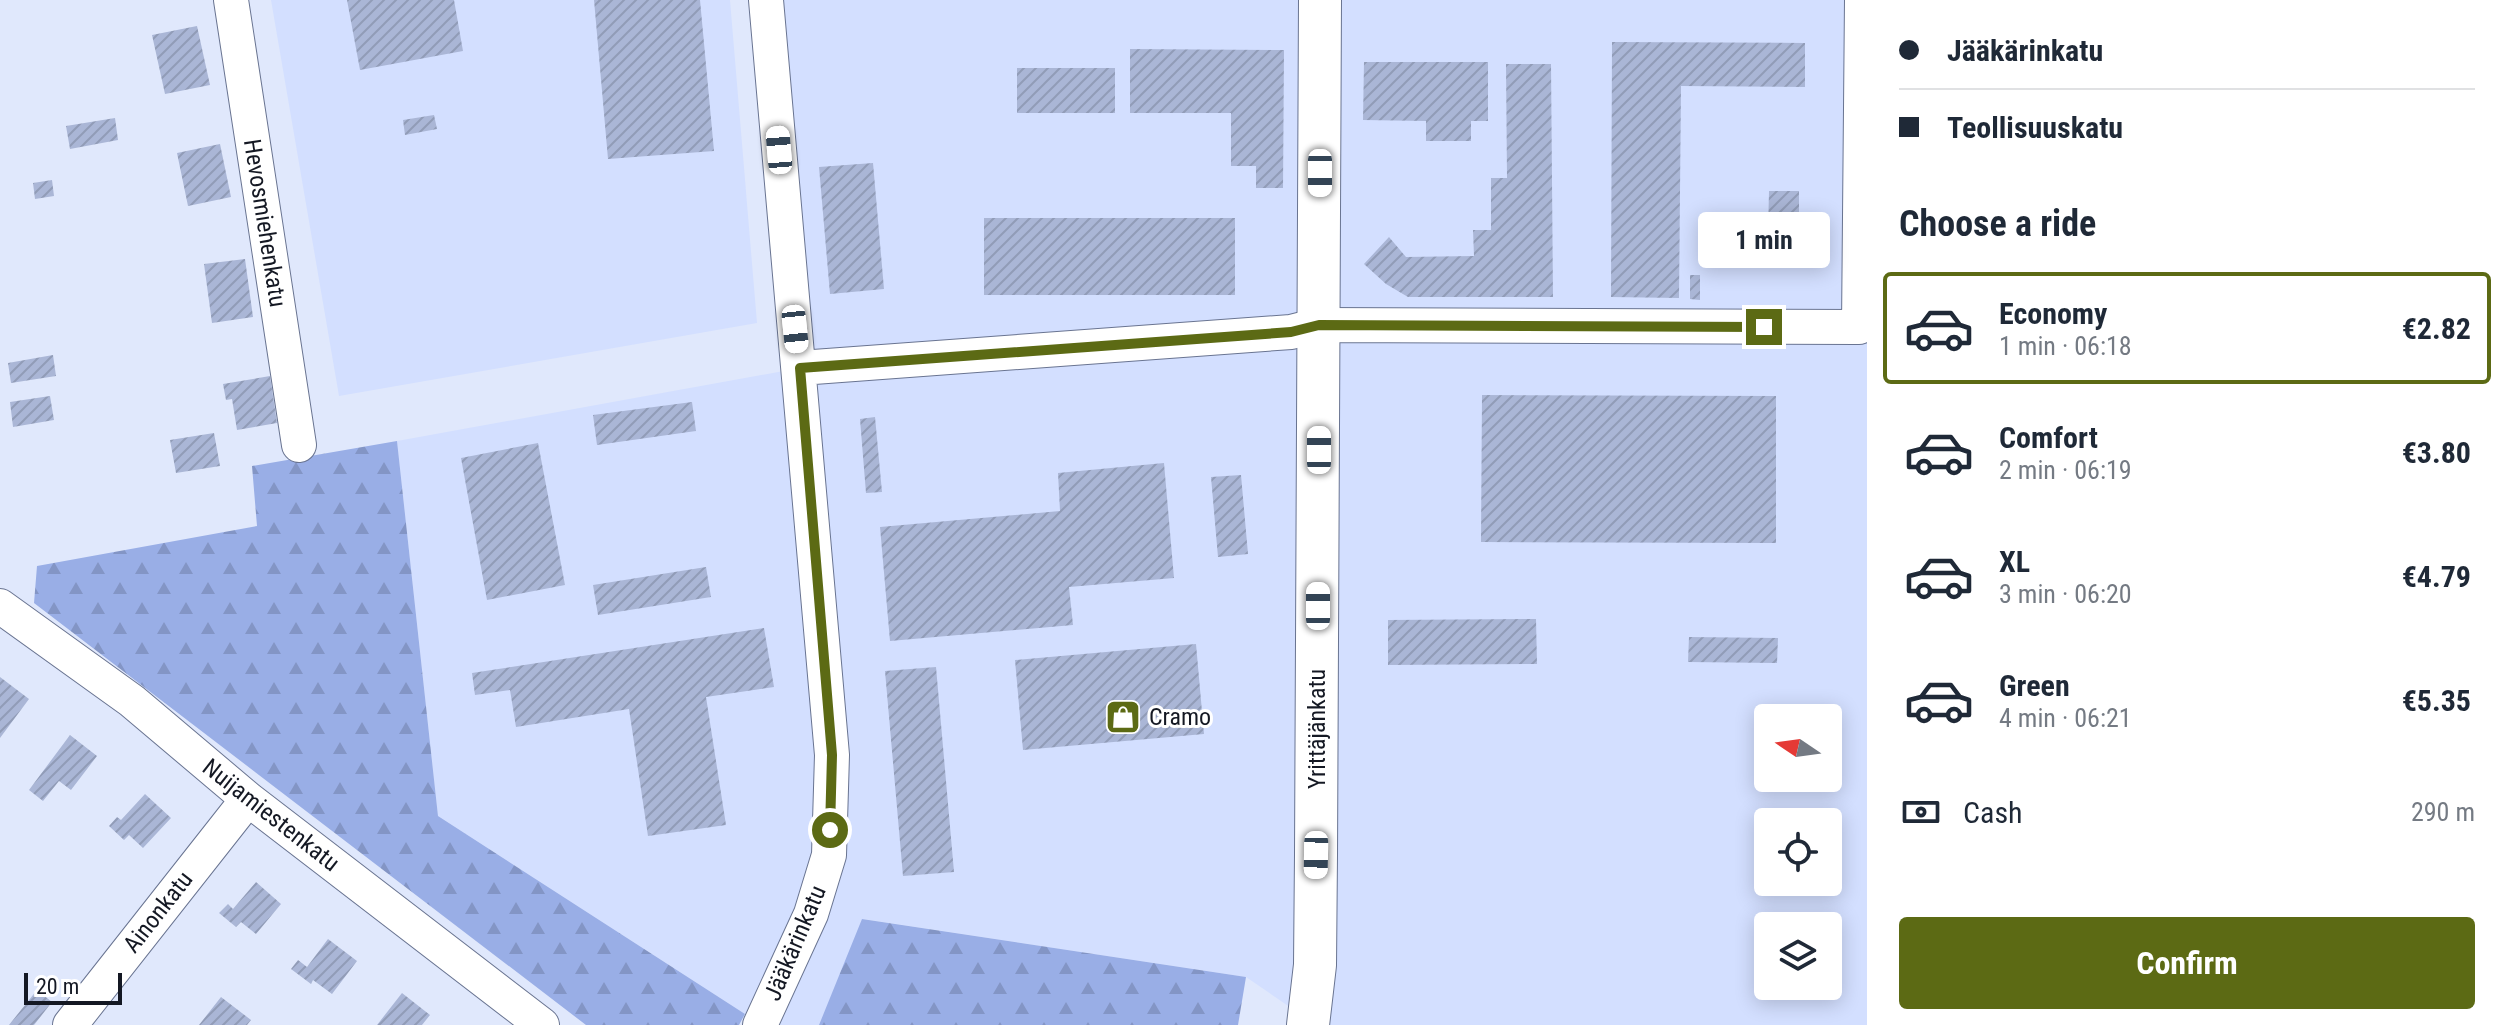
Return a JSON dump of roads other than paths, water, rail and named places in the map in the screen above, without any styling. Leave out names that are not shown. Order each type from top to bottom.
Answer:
[{"type":"street","name":"Hevosmiehenkatu","points":[[231,0],[299,445]]},
{"type":"street","name":"Jääkärinkatu","points":[[760,1025],[811,914],[829,855],[832,755],[766,0]]},
{"type":"street","name":"Yrittäjänkatu","points":[[1308,1025],[1315,965],[1320,0]]},
{"type":"street","points":[[800,368],[1291,332],[1319,325],[1859,327],[1862,0]]},
{"type":"street","name":"Nuijamiestenkatu","points":[[0,606],[132,701],[248,799],[542,1025]]},
{"type":"street","name":"Ainonkatu","points":[[70,1025],[248,799]]},
{"type":"place","name":"Cramo","points":[[1123,717]]}]
